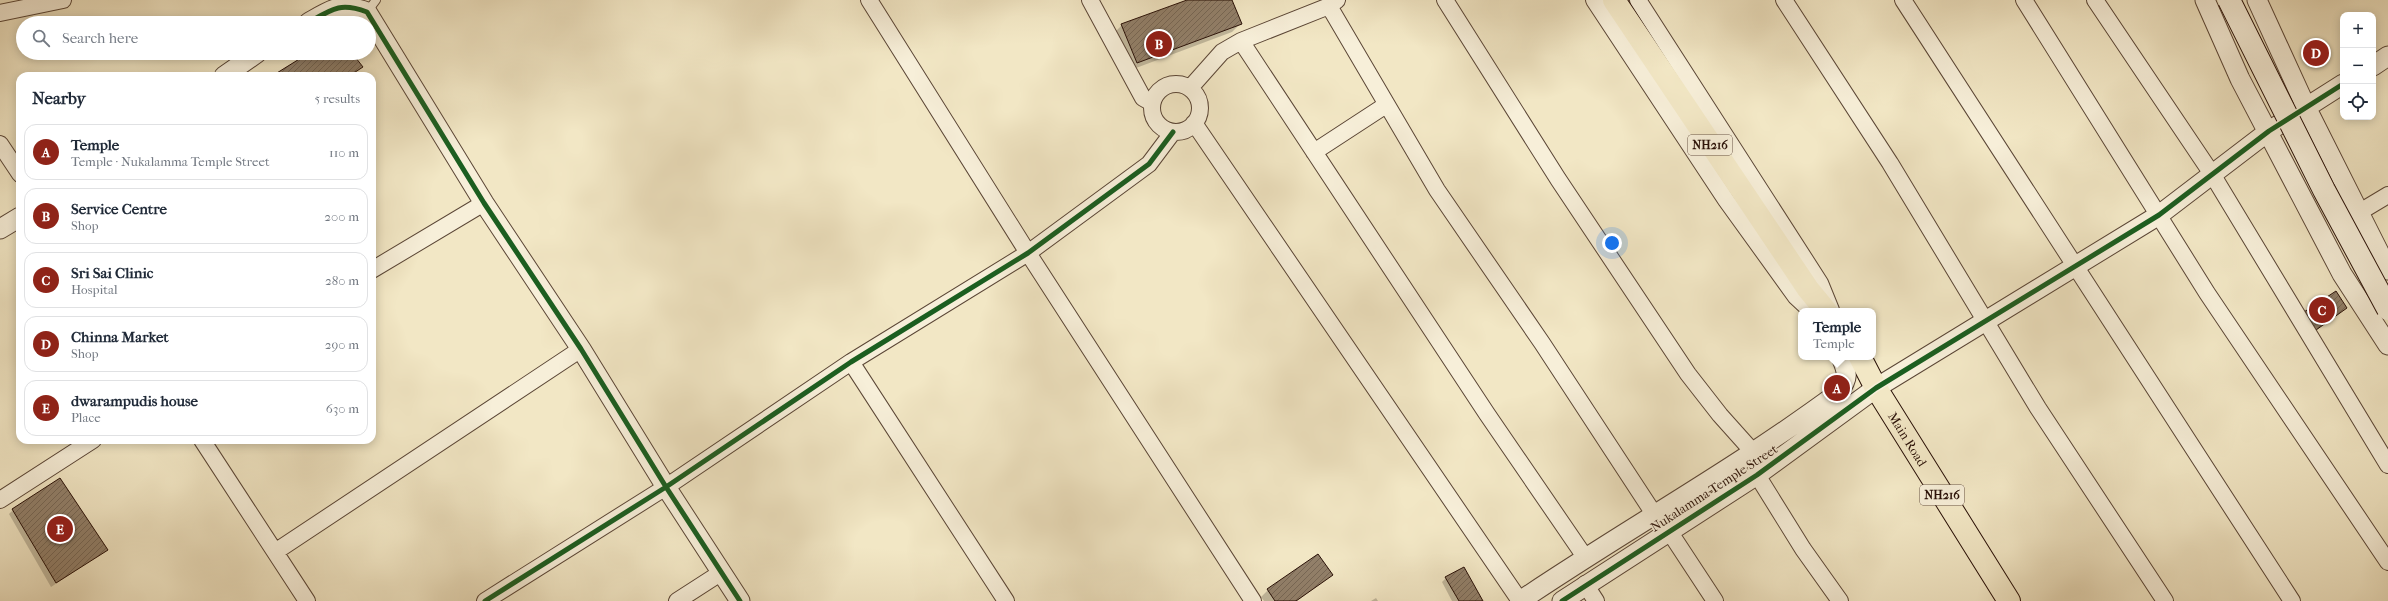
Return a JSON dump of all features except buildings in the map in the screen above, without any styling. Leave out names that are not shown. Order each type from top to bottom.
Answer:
[{"type":"highway","name":"NH216","points":[[1614,0],[1821,308]]},
{"type":"highway","name":"Main Road","points":[[1862,360],[1876,388],[2009,601]]},
{"type":"main road","points":[[2229,0],[2324,190],[2388,309]]},
{"type":"street","points":[[0,13],[63,0]]},
{"type":"street","points":[[869,0],[1028,253],[1253,601]]},
{"type":"street","points":[[1090,0],[1143,98],[1152,103]]},
{"type":"street","points":[[1445,0],[1558,179],[1688,374],[1720,415],[1754,453]]},
{"type":"street","points":[[1594,0],[1726,200],[1796,297],[1818,308]]},
{"type":"street","points":[[1638,0],[1820,283],[1822,308]]},
{"type":"street","points":[[1784,0],[1890,163],[1987,320],[2038,408],[2165,601]]},
{"type":"street","points":[[1903,0],[2292,601]]},
{"type":"street","points":[[2024,0],[2159,215],[2206,293],[2388,562]]},
{"type":"street","points":[[2095,0],[2212,174],[2388,465]]},
{"type":"street","points":[[2205,0],[2240,79],[2269,131],[2342,274],[2388,345]]},
{"type":"street","points":[[2257,0],[2306,107],[2388,270]]},
{"type":"street","points":[[1190,88],[1222,52],[1241,41],[1333,3],[1386,105],[1437,190],[1542,343],[1654,514]]},
{"type":"street","points":[[318,16],[333,5],[371,6],[484,203],[581,349],[666,487],[740,601]]},
{"type":"street","points":[[1241,41],[1584,557]]},
{"type":"street","points":[[2376,64],[2388,56]]},
{"type":"street","points":[[230,72],[247,60]]},
{"type":"street","points":[[485,601],[666,487],[851,362],[1028,253],[1149,164],[1173,132],[1188,128],[1194,123],[1200,109],[1195,94],[1190,88],[1182,85],[1167,85],[1157,92],[1152,103],[1152,111],[1158,125],[1173,132]]},
{"type":"street","name":"Nukalamma Temple Street","points":[[1562,601],[1585,584],[1757,475],[1876,388],[2159,215],[2269,131],[2340,86]]},
{"type":"street","points":[[1314,152],[1386,105]]},
{"type":"street","points":[[1194,123],[1520,601]]},
{"type":"street","points":[[0,144],[16,168]]},
{"type":"street","points":[[2358,212],[2388,195]]},
{"type":"street","points":[[376,268],[484,203]]},
{"type":"street","points":[[0,229],[16,219]]},
{"type":"street","points":[[275,552],[581,349]]},
{"type":"street","name":"Nukalamma Temple Street","points":[[1520,601],[1584,557],[1754,453],[1838,393],[1846,382],[1846,369],[1842,360]]},
{"type":"street","points":[[851,362],[1006,601]]},
{"type":"street","points":[[0,500],[87,444]]},
{"type":"street","points":[[205,444],[307,601]]},
{"type":"street","points":[[1757,475],[1804,549],[1840,601]]},
{"type":"street","points":[[1669,531],[1715,601]]},
{"type":"street","points":[[677,601],[722,572]]},
{"type":"street","points":[[1585,584],[1596,601]]},
{"type":"cycle path","points":[[320,16],[336,8],[343,7],[367,12],[369,16]]},
{"type":"cycle path","points":[[376,27],[484,203],[581,349],[666,487],[740,601]]},
{"type":"cycle path","points":[[1562,601],[1757,475],[1876,388],[2159,215],[2269,131],[2340,86]]},
{"type":"cycle path","points":[[485,601],[666,487],[851,362],[1028,253],[1149,164],[1173,132]]},
{"type":"place","name":"Service Centre","points":[[1159,44]]},
{"type":"place","name":"Chinna Market","points":[[2316,53]]},
{"type":"place","name":"Sri Sai Clinic","points":[[2322,310]]},
{"type":"place","name":"Temple","points":[[1837,388]]},
{"type":"place","name":"dwarampudis house","points":[[60,529]]}]
